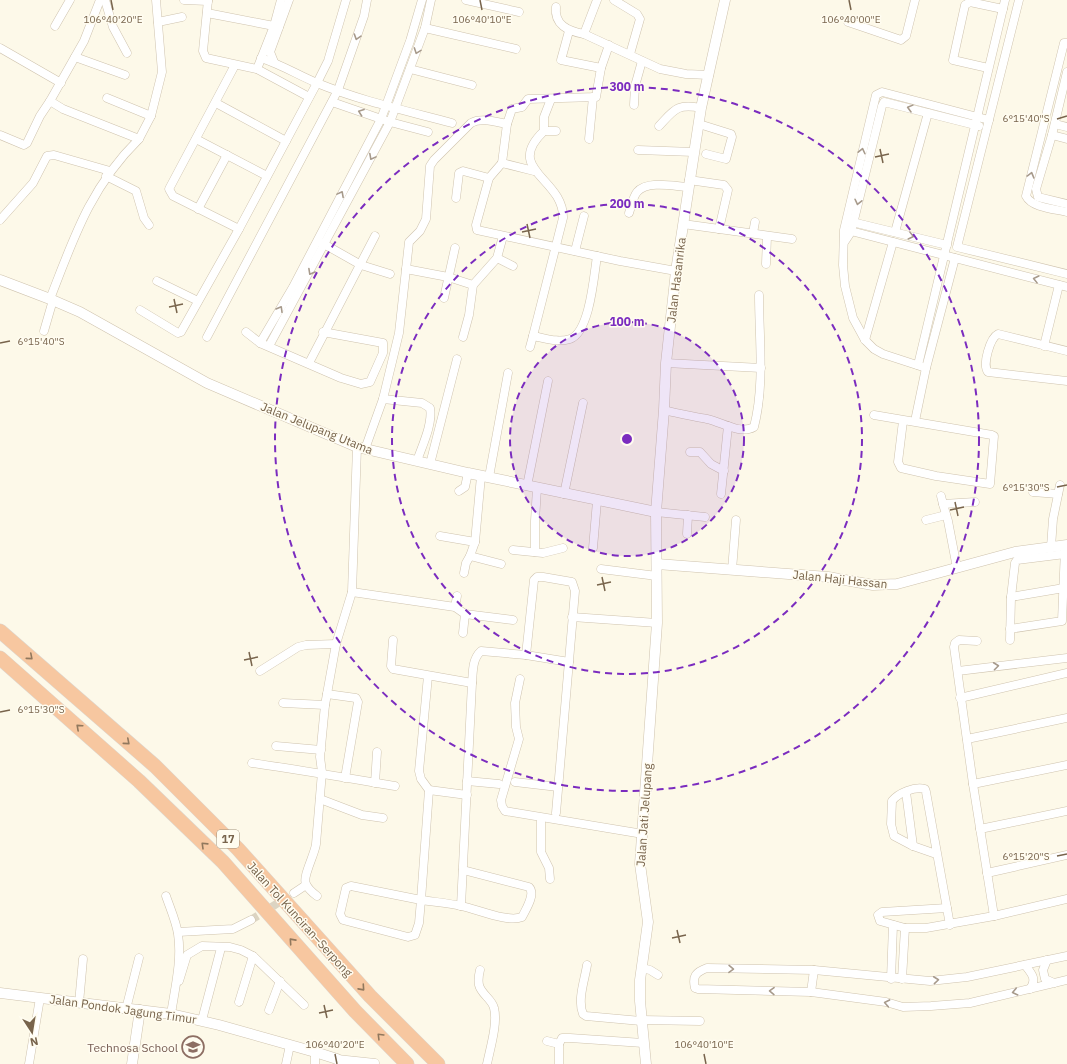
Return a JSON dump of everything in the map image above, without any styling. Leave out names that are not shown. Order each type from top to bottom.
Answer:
[{"type":"highway","name":"Jalan Tol Kunciran–Serpong","points":[[0,631],[155,766],[238,849],[370,996],[438,1064]]},
{"type":"highway","name":"Jalan Tol Kunciran–Serpong","points":[[0,658],[140,781],[222,862],[355,1011],[407,1064]]},
{"type":"street","points":[[55,26],[70,0]]},
{"type":"street","points":[[0,135],[24,145],[27,143],[40,116],[61,83],[84,41],[100,0]]},
{"type":"street","points":[[105,0],[113,26],[127,53]]},
{"type":"street","points":[[44,331],[52,299],[80,224],[108,174],[139,139],[151,116],[162,72],[156,0]]},
{"type":"street","points":[[184,0],[208,1],[204,56],[209,60],[257,69],[309,97]]},
{"type":"street","points":[[276,27],[281,0]]},
{"type":"street","points":[[257,69],[261,58],[269,46],[289,0]]},
{"type":"street","points":[[140,310],[178,333],[181,332],[239,229],[309,97],[320,84],[346,0]]},
{"type":"street","points":[[207,336],[332,102],[334,89],[364,16],[367,0]]},
{"type":"street","points":[[260,343],[293,287],[381,119],[410,41],[422,0]]},
{"type":"street","points":[[269,346],[326,245],[396,110],[425,28],[431,0]]},
{"type":"street","points":[[466,0],[519,12]]},
{"type":"street","points":[[584,34],[597,0]]},
{"type":"street","points":[[614,0],[637,14],[640,19],[630,54]]},
{"type":"street","name":"Jalan Hasanrika","points":[[657,564],[656,512],[666,363],[676,270],[688,184],[700,124],[701,108],[725,0]]},
{"type":"street","points":[[848,22],[900,40],[906,36],[915,0]]},
{"type":"street","points":[[915,421],[922,366],[944,256],[1005,0]]},
{"type":"street","points":[[1019,0],[957,247],[1067,274]]},
{"type":"street","points":[[988,68],[953,60],[965,5],[970,2],[1003,9]]},
{"type":"street","points":[[556,7],[558,21],[569,31],[584,34],[660,69],[686,74],[709,75]]},
{"type":"street","points":[[207,13],[276,27]]},
{"type":"street","points":[[158,22],[182,17]]},
{"type":"street","points":[[425,28],[516,49]]},
{"type":"street","points":[[569,31],[561,60],[601,68]]},
{"type":"street","points":[[1067,43],[1064,43],[1026,194],[1028,200],[1034,204],[1067,212]]},
{"type":"street","points":[[589,139],[593,98],[596,97],[601,68],[609,45]]},
{"type":"street","points":[[269,46],[270,54],[274,62]]},
{"type":"street","points":[[0,48],[61,83]]},
{"type":"street","points":[[75,57],[125,75]]},
{"type":"street","points":[[261,58],[274,62],[334,89],[396,110],[452,123]]},
{"type":"street","points":[[634,105],[636,86],[642,61]]},
{"type":"street","points":[[235,65],[170,189],[173,196],[239,229]]},
{"type":"street","points":[[410,69],[472,85]]},
{"type":"street","points":[[1038,197],[1036,189],[1055,124],[1067,72]]},
{"type":"street","points":[[879,92],[988,124]]},
{"type":"street","points":[[879,92],[884,102],[928,113],[976,121]]},
{"type":"street","points":[[879,92],[876,95],[845,241],[843,265],[845,286],[853,318],[865,340],[874,349],[883,354],[922,366]]},
{"type":"street","points":[[107,98],[151,116]]},
{"type":"street","points":[[593,98],[528,99],[522,107],[512,109],[507,124],[502,163],[489,178],[483,194],[476,228],[481,232],[597,256],[676,270]]},
{"type":"street","points":[[544,131],[544,117],[551,99]]},
{"type":"street","points":[[50,101],[63,109],[139,139]]},
{"type":"street","points":[[332,102],[390,122],[428,132]]},
{"type":"street","points":[[850,221],[884,102]]},
{"type":"street","points":[[216,103],[286,141]]},
{"type":"street","points":[[659,126],[670,113],[680,107],[687,105],[701,108]]},
{"type":"street","points":[[895,232],[928,113]]},
{"type":"street","points":[[317,896],[306,885],[305,876],[315,851],[322,772],[321,750],[325,705],[336,644],[352,592],[361,448],[383,399],[401,320],[409,242],[420,231],[426,219],[428,173],[434,160],[474,121],[494,121],[507,124]]},
{"type":"street","points":[[700,124],[731,134],[732,137],[726,159],[706,154]]},
{"type":"street","points":[[1055,124],[1067,127]]},
{"type":"street","points":[[530,347],[557,247],[563,218],[563,209],[561,202],[549,185],[534,171],[529,158],[529,149],[533,141],[544,131],[556,131]]},
{"type":"street","points":[[1052,135],[1067,139]]},
{"type":"street","points":[[196,139],[267,176]]},
{"type":"street","points":[[638,150],[694,152]]},
{"type":"street","points":[[0,220],[33,183],[47,156],[54,155],[108,174],[136,191],[144,218],[149,225]]},
{"type":"street","points":[[198,209],[228,155]]},
{"type":"street","points":[[502,163],[534,171]]},
{"type":"street","points":[[456,198],[459,173],[463,171],[489,178]]},
{"type":"street","points":[[629,213],[638,192],[653,185],[724,185],[728,190],[719,229]]},
{"type":"street","points":[[1028,200],[1038,197],[1067,204]]},
{"type":"street","points":[[575,251],[584,216]]},
{"type":"street","points":[[850,221],[947,245]]},
{"type":"street","points":[[753,233],[755,222]]},
{"type":"street","points":[[683,224],[792,239]]},
{"type":"street","points":[[848,230],[1063,286],[1044,346]]},
{"type":"street","points":[[309,363],[375,236]]},
{"type":"street","points":[[463,337],[470,316],[473,285],[497,258],[503,236]]},
{"type":"street","points":[[766,264],[767,236]]},
{"type":"street","points":[[316,241],[361,265],[390,274]]},
{"type":"street","points":[[865,340],[893,242]]},
{"type":"street","points":[[444,298],[455,248]]},
{"type":"street","points":[[533,336],[562,340],[571,339],[578,335],[583,326],[588,308],[597,256]]},
{"type":"street","points":[[497,258],[512,266]]},
{"type":"street","points":[[922,366],[955,258]]},
{"type":"street","points":[[1005,271],[1007,260]]},
{"type":"street","points":[[406,269],[448,277],[473,285]]},
{"type":"street","name":"Jalan Jelupang Utama","points":[[0,280],[52,299],[80,312],[207,383],[361,448],[564,494],[656,512]]},
{"type":"street","points":[[157,281],[198,301]]},
{"type":"street","points":[[664,410],[708,419],[728,426],[747,429],[754,427],[758,412],[761,368],[759,295]]},
{"type":"street","points":[[246,332],[260,343],[341,378],[361,384],[370,382],[383,353],[383,343],[324,332]]},
{"type":"street","points":[[1067,351],[996,335],[988,351],[986,370],[988,372],[1067,381]]},
{"type":"street","points":[[430,464],[457,358]]},
{"type":"street","points":[[666,363],[761,368]]},
{"type":"street","points":[[464,573],[466,563],[475,542],[485,476],[508,373]]},
{"type":"street","points":[[536,552],[532,487],[548,381]]},
{"type":"street","points":[[383,399],[422,404],[430,408],[431,412],[417,461]]},
{"type":"street","points":[[564,494],[583,403]]},
{"type":"street","points":[[874,415],[994,436],[990,484],[936,476],[901,468],[898,462],[903,421]]},
{"type":"street","points":[[721,494],[728,426]]},
{"type":"street","points":[[690,452],[700,452],[712,464],[724,471]]},
{"type":"street","points":[[459,491],[465,487],[468,473]]},
{"type":"street","points":[[1051,547],[1053,519],[1060,485]]},
{"type":"street","points":[[1033,492],[1058,494]]},
{"type":"street","points":[[957,568],[942,500],[975,502]]},
{"type":"street","points":[[593,548],[597,501]]},
{"type":"street","points":[[656,512],[705,517]]},
{"type":"street","points":[[687,534],[688,515]]},
{"type":"street","points":[[926,520],[946,515]]},
{"type":"street","points":[[732,570],[736,520]]},
{"type":"street","points":[[440,536],[475,542]]},
{"type":"street","name":"Jalan Haji Hassan","points":[[657,564],[828,576],[884,585],[897,584],[1015,552],[1051,547],[1066,548]]},
{"type":"street","points":[[513,550],[549,553],[563,548]]},
{"type":"street","points":[[1010,629],[1062,621],[1066,548],[1017,560],[1014,567],[1011,597],[1010,629],[1010,640]]},
{"type":"street","points":[[470,556],[501,564]]},
{"type":"street","name":"Jalan Jati Jelupang","points":[[646,1064],[640,997],[642,968],[647,937],[646,902],[641,879],[640,864],[657,623],[657,564]]},
{"type":"street","points":[[601,569],[657,576]]},
{"type":"street","points":[[526,655],[532,584],[536,577],[572,582],[575,591],[556,813]]},
{"type":"street","points":[[1011,597],[1064,588]]},
{"type":"street","points":[[352,592],[454,607],[465,614],[513,620]]},
{"type":"street","points":[[454,607],[458,596]]},
{"type":"street","points":[[463,633],[465,614]]},
{"type":"street","points":[[572,617],[657,623]]},
{"type":"street","points":[[393,640],[392,669],[472,683]]},
{"type":"street","points":[[977,641],[959,640],[955,643],[954,647],[960,698],[994,916]]},
{"type":"street","points":[[260,671],[306,645],[336,644]]},
{"type":"street","points":[[461,906],[472,683],[474,661],[476,656],[481,652],[526,655],[569,662]]},
{"type":"street","points":[[958,671],[1067,658]]},
{"type":"street","points":[[960,698],[1067,673]]},
{"type":"street","points":[[428,676],[419,771],[421,780],[429,790],[421,900],[418,931],[412,937],[343,920],[340,914],[346,888],[351,886],[421,900],[461,906],[516,919],[522,917],[527,907],[531,892],[528,886],[463,870]]},
{"type":"street","points":[[520,679],[515,703],[516,727],[519,739],[501,800],[505,811],[541,818],[591,824],[643,834]]},
{"type":"street","points":[[327,694],[356,698],[358,702],[344,778]]},
{"type":"street","points":[[283,703],[325,705]]},
{"type":"street","points":[[967,739],[1067,718]]},
{"type":"street","points":[[276,746],[321,750]]},
{"type":"street","points":[[375,783],[377,752]]},
{"type":"street","points":[[252,763],[322,772],[344,778],[395,786]]},
{"type":"street","points":[[973,784],[1067,765]]},
{"type":"street","points":[[467,781],[499,784]]},
{"type":"street","points":[[515,782],[558,787]]},
{"type":"street","points":[[936,854],[913,846],[894,836],[891,824],[892,801],[906,792],[917,788],[925,789],[950,925]]},
{"type":"street","points":[[429,790],[467,795]]},
{"type":"street","points":[[906,792],[913,846]]},
{"type":"street","points":[[320,799],[362,815],[383,818]]},
{"type":"street","points":[[980,829],[1067,811]]},
{"type":"street","points":[[541,818],[541,852],[549,868],[550,879]]},
{"type":"street","points":[[987,873],[1067,854]]},
{"type":"street","points":[[294,893],[306,885]]},
{"type":"street","points":[[166,896],[178,932],[179,959],[171,1014]]},
{"type":"street","points":[[947,908],[879,913],[879,920],[905,928],[926,928],[950,925],[994,916],[1067,899]]},
{"type":"street","points":[[178,932],[233,929],[251,920]]},
{"type":"street","points":[[891,978],[893,925]]},
{"type":"street","points":[[902,979],[905,928]]},
{"type":"street","points":[[179,982],[187,955],[202,946],[241,950],[254,956],[304,1005]]},
{"type":"street","points":[[202,1020],[221,948]]},
{"type":"street","points":[[239,1002],[254,956]]},
{"type":"street","points":[[1067,956],[967,977],[930,981],[814,970],[707,968],[699,971],[694,976],[695,988],[698,989],[811,992],[910,1007],[970,1003],[1067,980]]},
{"type":"street","points":[[126,1009],[139,958]]},
{"type":"street","points":[[79,1003],[83,959]]},
{"type":"street","points":[[1047,960],[1043,975],[1045,979],[1054,983]]},
{"type":"street","points":[[587,965],[583,986],[582,1007],[583,1014],[586,1016],[641,1020],[700,1021]]},
{"type":"street","points":[[1025,965],[1034,979],[1034,983],[1030,989]]},
{"type":"street","points":[[642,968],[650,970],[658,976]]},
{"type":"street","points":[[480,970],[478,984],[480,989],[492,1002],[495,1009],[495,1018],[487,1064]]},
{"type":"street","points":[[811,992],[814,970]]},
{"type":"street","points":[[269,1010],[280,981]]},
{"type":"street","name":"Jalan Pondok Jagung Timur","points":[[0,992],[171,1014],[202,1020],[315,1052],[340,1062],[375,1063]]},
{"type":"street","points":[[29,1064],[40,998]]},
{"type":"street","points":[[132,1064],[140,1010]]},
{"type":"street","points":[[559,1064],[559,1044],[562,1038],[643,1043]]},
{"type":"street","points":[[547,1040],[559,1044]]},
{"type":"street","points":[[286,1064],[290,1045]]},
{"type":"street","points":[[315,1052],[315,1064]]},
{"type":"tunnel","points":[[251,920],[294,893]]},
{"type":"place","name":"Technosa School","points":[[193,1047]]}]
